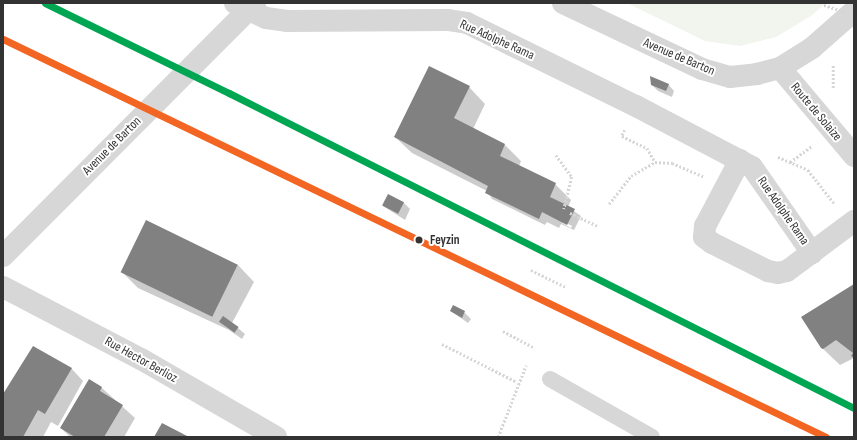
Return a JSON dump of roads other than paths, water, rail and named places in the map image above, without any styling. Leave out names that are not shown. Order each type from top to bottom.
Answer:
[{"type":"street","name":"Rue Adolphe Rama","points":[[235,3],[266,18],[287,21],[448,20],[467,23],[636,106],[740,160],[752,167],[812,253],[787,271],[778,273],[712,243],[704,237],[705,226],[740,160]]},
{"type":"street","name":"Avenue de Barton","points":[[3,256],[255,3]]},
{"type":"street","name":"Avenue de Barton","points":[[563,3],[702,69],[730,77],[757,74],[780,68],[812,48],[854,11]]},
{"type":"street","name":"Route de Solaize","points":[[780,68],[854,156]]},
{"type":"street","points":[[812,253],[854,222]]},
{"type":"street","name":"Rue Hector Berlioz","points":[[3,287],[141,359],[276,437]]},
{"type":"lane","points":[[550,379],[652,437]]},
{"type":"place","name":"Feyzin","points":[[419,240]]}]
